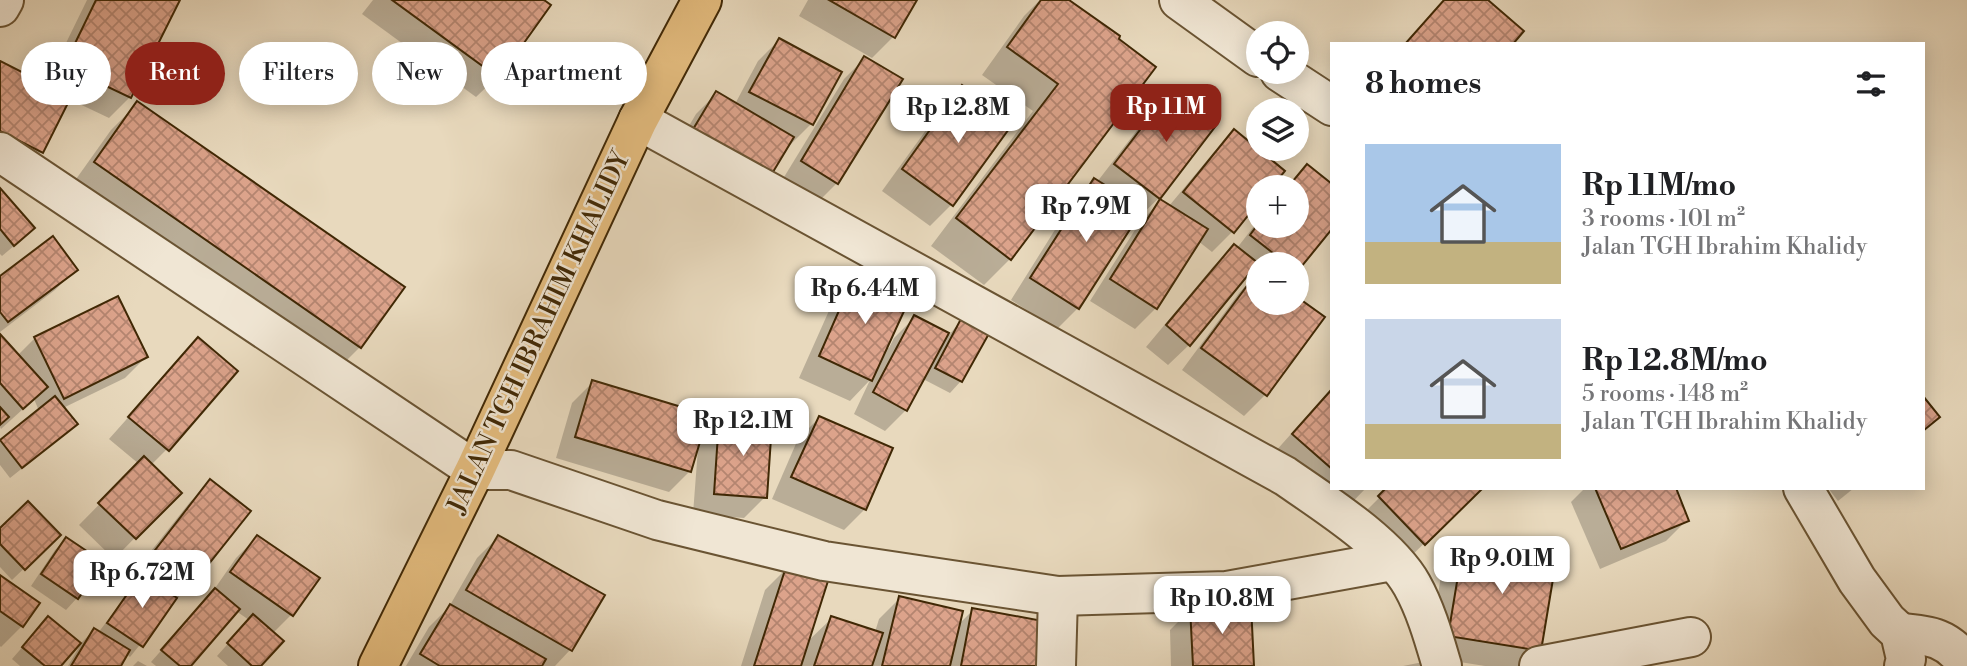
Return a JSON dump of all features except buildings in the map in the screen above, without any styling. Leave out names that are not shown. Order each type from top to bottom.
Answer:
[{"type":"main road","name":"JALAN TGH IBRAHIM KHALIDY","points":[[378,666],[475,470],[638,120],[702,0]]},
{"type":"street","points":[[0,7],[4,0]]},
{"type":"street","points":[[1179,0],[1246,48]]},
{"type":"street","points":[[1298,84],[1330,105]]},
{"type":"street","points":[[638,120],[1285,476],[1372,540],[1411,583],[1433,634],[1442,666]]},
{"type":"street","points":[[0,152],[475,470],[511,470],[657,520],[824,561],[1058,596],[1227,591],[1392,561]]},
{"type":"street","points":[[1803,490],[1857,580],[1887,621],[1902,650],[1928,635],[1954,647],[1967,664]]},
{"type":"street","points":[[1056,666],[1058,596]]},
{"type":"street","points":[[1539,666],[1691,637]]}]
